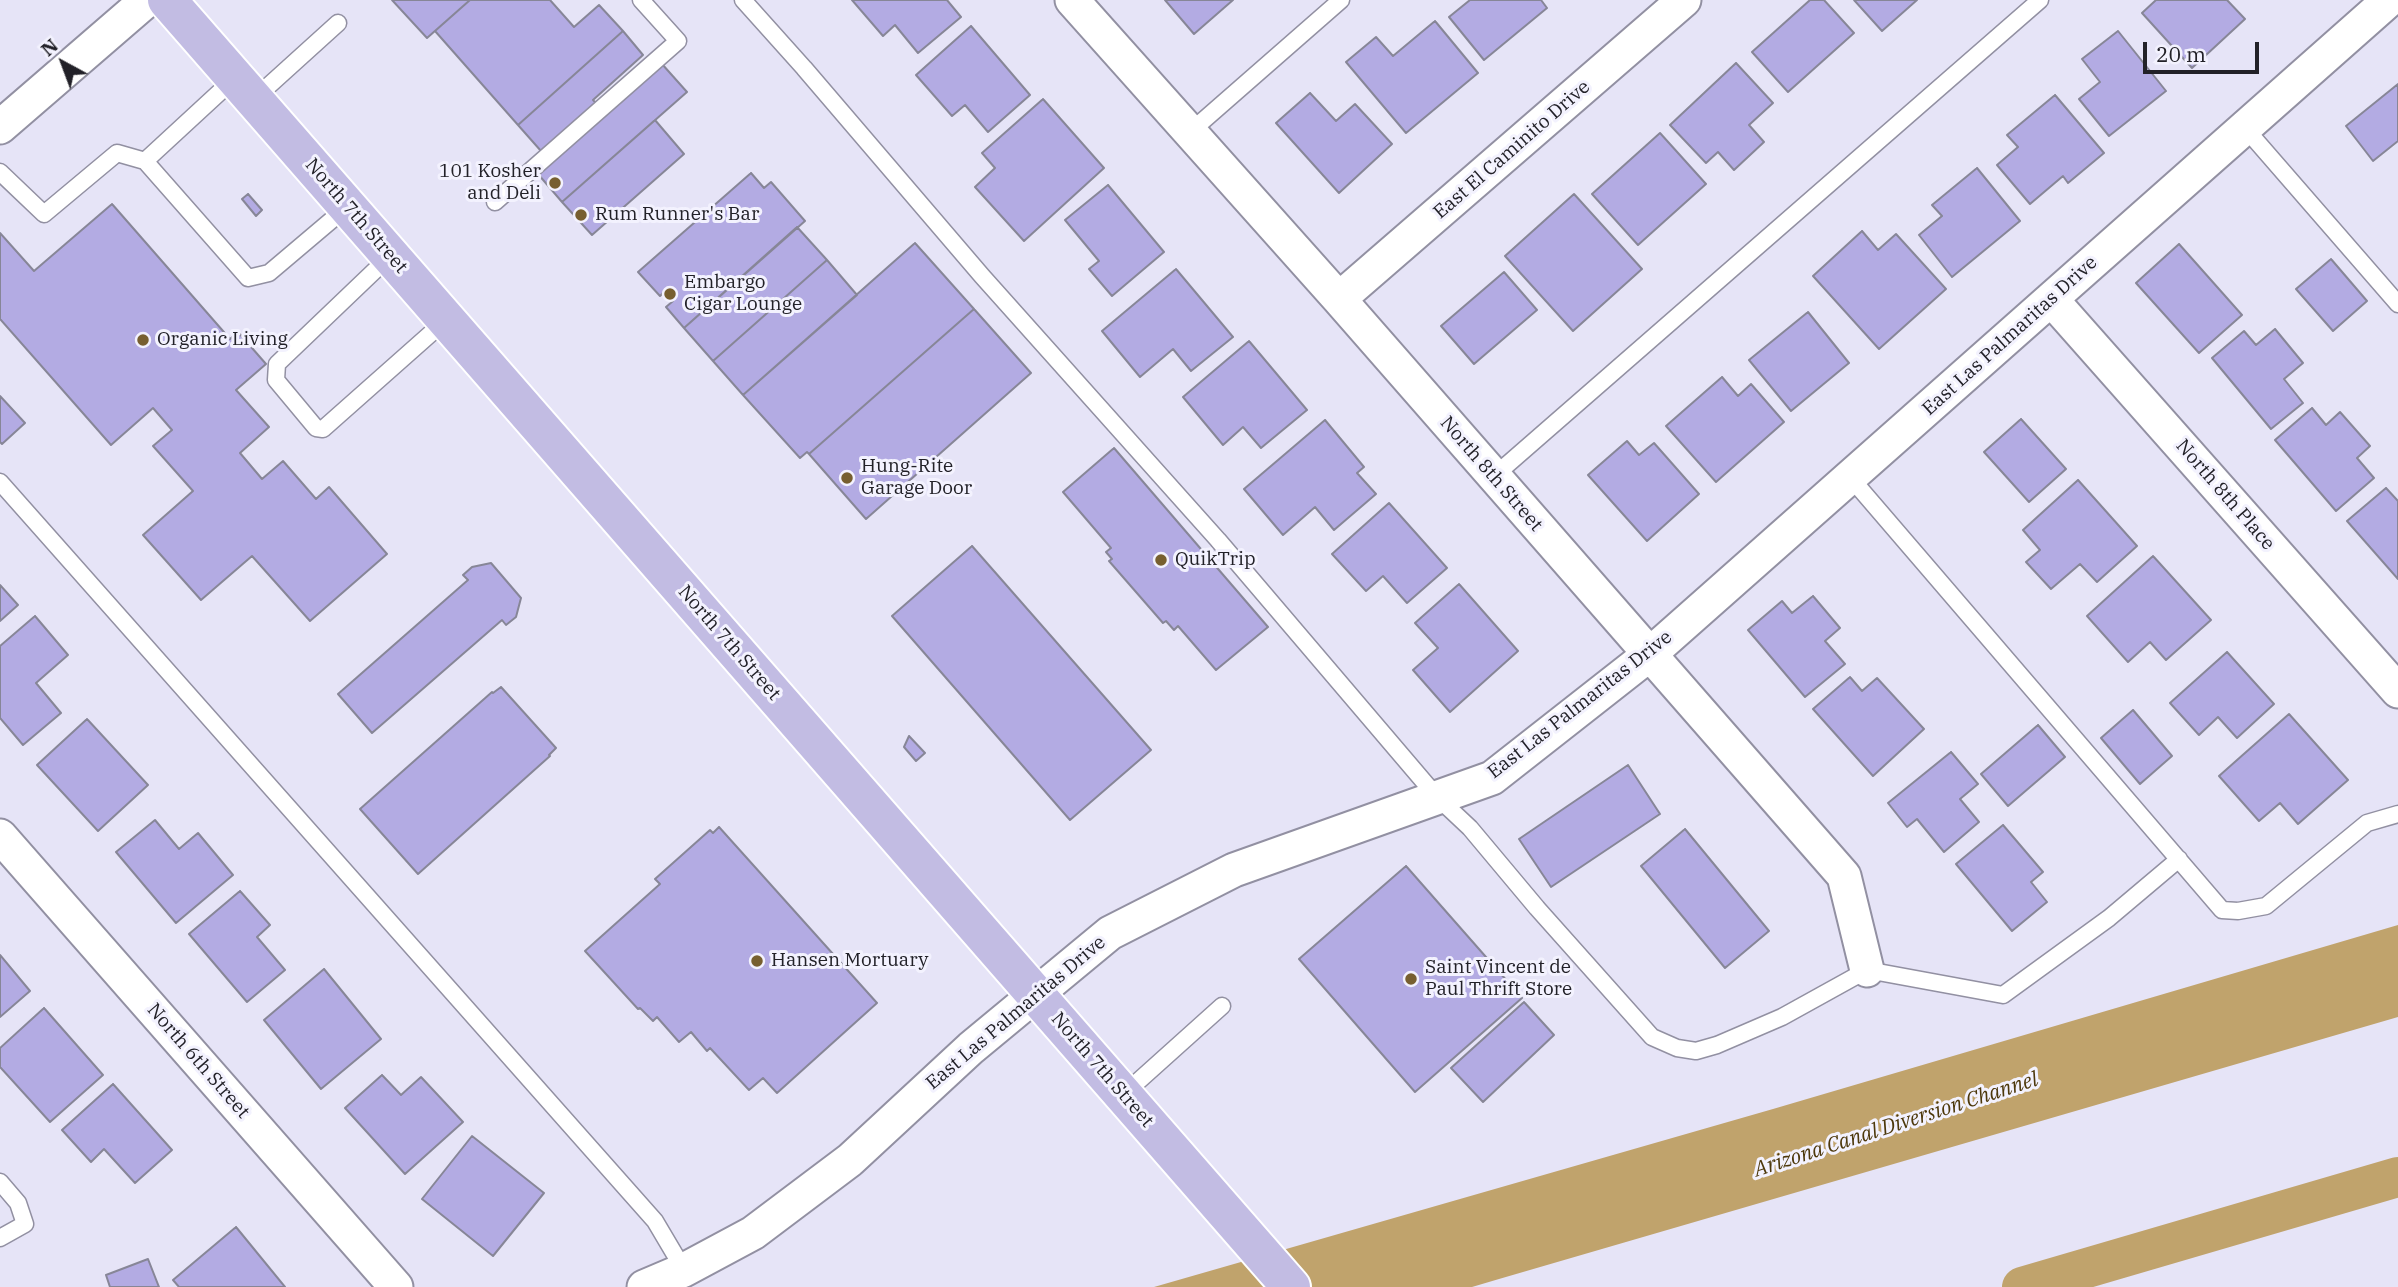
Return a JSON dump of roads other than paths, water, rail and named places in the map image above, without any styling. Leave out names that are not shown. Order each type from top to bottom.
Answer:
[{"type":"main road","name":"North 7th Street","points":[[167,0],[1291,1287]]},
{"type":"street","points":[[0,127],[147,0]]},
{"type":"street","name":"North 8th Street","points":[[1072,0],[1339,299],[1844,876],[1867,970]]},
{"type":"street","name":"East El Caminito Drive","points":[[1339,299],[1684,0]]},
{"type":"street","name":"East Las Palmaritas Drive","points":[[643,1287],[684,1270],[753,1233],[850,1160],[971,1048],[1111,933],[1222,876],[1492,778],[1650,654],[2389,0]]},
{"type":"street","name":"North 8th Place","points":[[2051,299],[2398,691]]},
{"type":"street","name":"North 6th Street","points":[[0,836],[396,1287]]},
{"type":"lane","points":[[495,201],[678,41],[641,0]]},
{"type":"lane","points":[[743,0],[982,275],[1218,540],[1437,797],[1470,828],[1652,1037],[1677,1048],[1696,1051],[1717,1045],[1782,1017],[1867,970],[2003,995],[2109,918],[2179,859]]},
{"type":"lane","points":[[1189,133],[1341,0]]},
{"type":"lane","points":[[1493,477],[2040,0]]},
{"type":"lane","points":[[145,161],[338,23]]},
{"type":"lane","points":[[2245,128],[2398,304]]},
{"type":"lane","points":[[0,172],[44,214],[117,153],[145,161],[248,278],[269,273],[347,206]]},
{"type":"lane","points":[[390,256],[277,364],[276,380],[316,428],[323,429],[446,320]]},
{"type":"lane","points":[[1850,477],[2222,910],[2238,911],[2266,906],[2367,823],[2398,814]]},
{"type":"lane","points":[[0,482],[655,1222],[684,1270]]},
{"type":"lane","points":[[1124,1094],[1222,1006]]},
{"type":"lane","points":[[0,1182],[18,1203],[25,1224],[0,1238]]},
{"type":"water","name":"Arizona Canal Diversion Channel","points":[[2398,925],[2398,1017],[1472,1287],[1154,1287],[1773,1109]]},
{"type":"waterway","points":[[2022,1287],[2398,1177]]},
{"type":"place","name":"101 Kosher and Deli","points":[[555,183]]},
{"type":"place","name":"Rum Runner's Bar","points":[[581,215]]},
{"type":"place","name":"Embargo Cigar Lounge","points":[[670,294]]},
{"type":"place","name":"Organic Living","points":[[143,340]]},
{"type":"place","name":"Hung-Rite Garage Door","points":[[847,478]]},
{"type":"place","name":"QuikTrip","points":[[1161,560]]},
{"type":"place","name":"Hansen Mortuary","points":[[757,961]]},
{"type":"place","name":"Saint Vincent de Paul Thrift Store","points":[[1411,979]]}]
